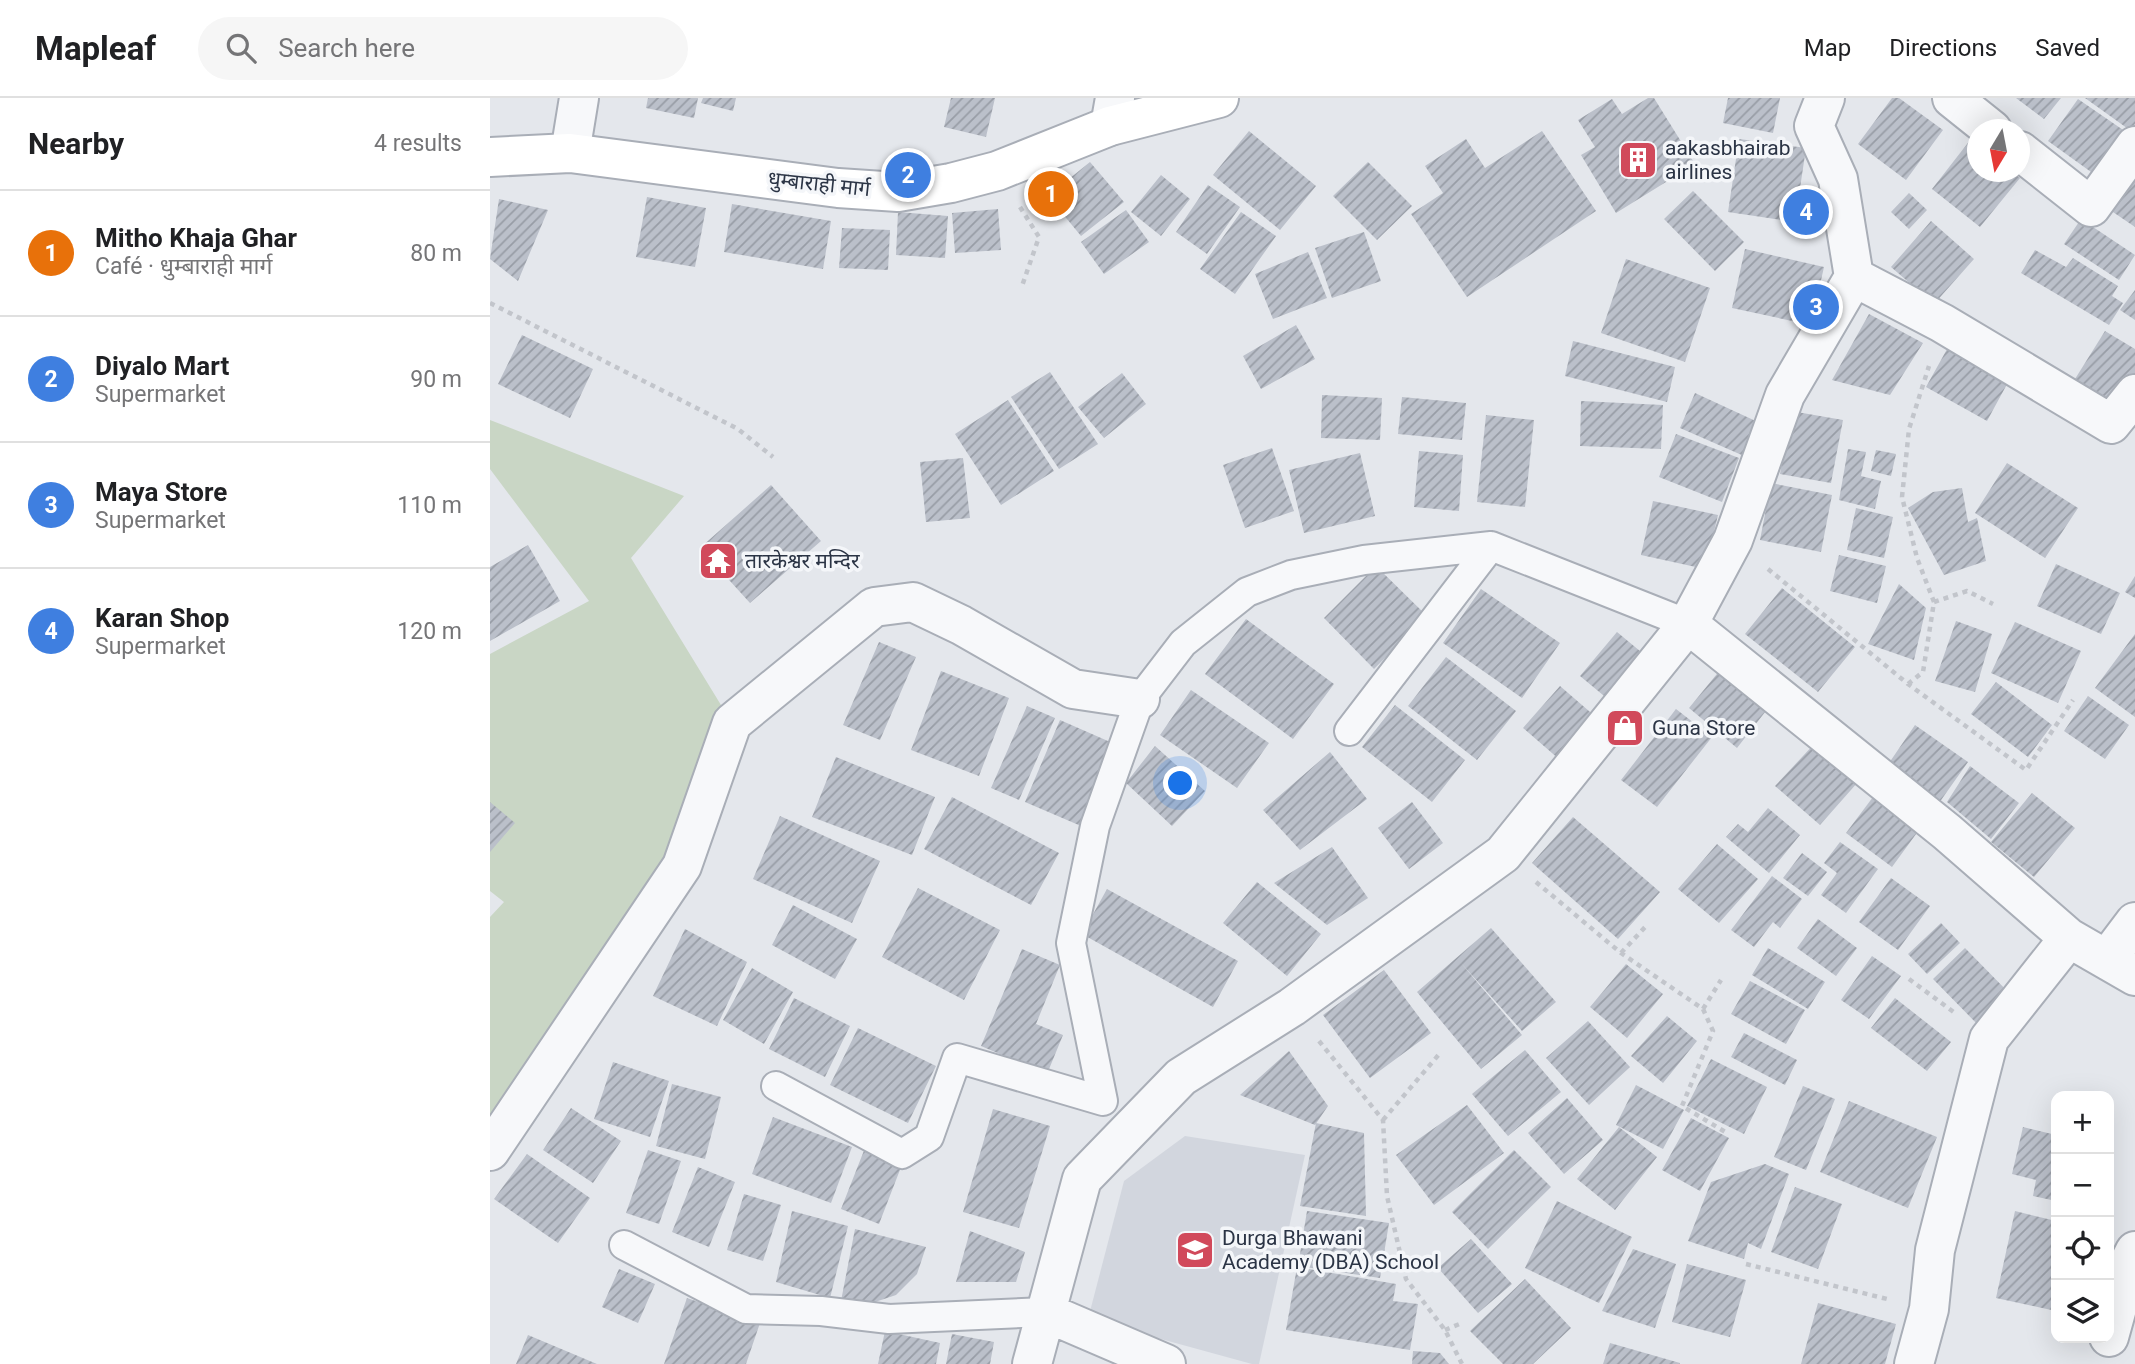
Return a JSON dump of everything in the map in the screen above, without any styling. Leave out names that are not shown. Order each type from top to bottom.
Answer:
[{"type":"main road","name":"धुम्बाराही मार्ग","points":[[490,157],[570,153],[838,188],[898,192],[951,183],[997,171],[1112,112],[1219,98]]},
{"type":"street","points":[[570,153],[579,98]]},
{"type":"street","points":[[1032,1364],[1082,1179],[1181,1077],[1292,1007],[1503,854],[1688,624],[1733,540],[1785,395],[1854,277],[1838,179],[1814,126],[1825,98]]},
{"type":"street","points":[[1952,98],[1978,119]]},
{"type":"street","points":[[2030,159],[2091,208],[2135,146]]},
{"type":"street","points":[[1854,277],[1942,323],[2110,424],[2135,394]]},
{"type":"street","points":[[490,1151],[682,866],[732,723],[874,607],[914,602],[961,625],[1073,689],[1140,699]]},
{"type":"street","points":[[1688,624],[1947,832],[2069,938],[2121,967],[2135,922]]},
{"type":"street","points":[[1914,1364],[1929,1309],[1935,1250],[1989,1039],[2069,938]]},
{"type":"street","points":[[2114,1320],[2135,1251]]},
{"type":"street","points":[[1045,1312],[1166,1364]]},
{"type":"street","points":[[2101,1364],[2107,1343]]},
{"type":"lane","points":[[1349,731],[1491,546]]},
{"type":"lane","points":[[776,1086],[902,1154],[929,1138],[957,1058],[1103,1101],[1072,943],[1095,826],[1140,699],[1183,643],[1247,592],[1291,575],[1364,560],[1491,546],[1688,624]]},
{"type":"lane","points":[[624,1245],[746,1309],[821,1311],[889,1319],[1045,1312]]},
{"type":"path","points":[[997,171],[1039,237],[1021,286]]},
{"type":"path","points":[[490,303],[738,429],[772,457]]},
{"type":"path","points":[[1908,684],[1923,672],[1934,602],[1917,558],[1902,497],[1909,429],[1942,323]]},
{"type":"path","points":[[1733,540],[1908,684],[2026,769],[2073,700]]},
{"type":"path","points":[[1934,602],[1967,590],[1993,604]]},
{"type":"path","points":[[1503,854],[1621,953],[1703,1009],[1713,1031],[1682,1106],[1727,1133]]},
{"type":"path","points":[[1621,953],[1647,925]]},
{"type":"path","points":[[1909,979],[1989,1039]]},
{"type":"path","points":[[1703,1009],[1721,980]]},
{"type":"path","points":[[1292,1007],[1383,1120],[1387,1196],[1406,1279],[1445,1330],[1462,1364]]},
{"type":"path","points":[[1383,1120],[1441,1052]]},
{"type":"path","points":[[1746,1264],[1929,1309]]},
{"type":"path","points":[[1445,1330],[1462,1323]]},
{"type":"shaded area","name":"Durga Bhawani Academy (DBA) School","points":[[1185,1136],[1305,1155],[1259,1364],[1088,1319],[1124,1181]]},
{"type":"green space","points":[[490,420],[684,496],[631,558],[732,723],[689,847],[490,1154],[490,917],[504,902],[490,891],[490,654],[589,601],[490,469]]},
{"type":"building","points":[[648,98],[698,98],[694,118],[646,108]]},
{"type":"building","points":[[703,98],[736,98],[733,111],[701,103]]},
{"type":"building","points":[[951,98],[995,98],[986,137],[944,127]]},
{"type":"building","name":"aakasbhairab airlines","points":[[1648,98],[1654,98],[1695,164],[1616,213],[1581,155],[1595,147],[1578,120],[1612,99],[1622,114]]},
{"type":"building","points":[[1728,98],[1780,98],[1773,133],[1723,123]]},
{"type":"building","points":[[1892,98],[1899,98],[1943,130],[1906,180],[1858,144]]},
{"type":"building","points":[[2016,98],[2061,98],[2044,119]]},
{"type":"building","points":[[2085,98],[2135,98],[2135,124],[2131,131]]},
{"type":"building","points":[[2078,99],[2129,134],[2098,177],[2048,141]]},
{"type":"building","points":[[1249,131],[1316,186],[1280,230],[1213,175]]},
{"type":"building","points":[[1542,131],[1596,211],[1467,297],[1411,214],[1443,193],[1425,166],[1466,139],[1485,168]]},
{"type":"building","points":[[1739,139],[1806,148],[1795,222],[1728,212]]},
{"type":"building","points":[[1967,144],[1967,182],[2017,182],[1980,227],[1932,189]]},
{"type":"building","points":[[1090,162],[1124,202],[1081,236],[1048,196]]},
{"type":"building","points":[[1368,162],[1412,206],[1377,240],[1333,196]]},
{"type":"building","points":[[2135,174],[2135,227],[2110,210]]},
{"type":"building","points":[[1161,175],[1190,199],[1161,236],[1131,212]]},
{"type":"building","points":[[1208,185],[1240,207],[1207,254],[1176,232]]},
{"type":"building","points":[[1693,191],[1744,242],[1715,271],[1664,219]]},
{"type":"building","points":[[1909,193],[1927,210],[1909,229],[1891,212]]},
{"type":"building","points":[[647,197],[706,208],[695,267],[636,257]]},
{"type":"building","points":[[499,199],[548,210],[518,281],[490,259]]},
{"type":"building","points":[[732,204],[831,221],[823,269],[724,252]]},
{"type":"building","points":[[998,209],[1001,250],[955,253],[952,213]]},
{"type":"building","points":[[1126,210],[1149,242],[1104,274],[1081,242]]},
{"type":"building","points":[[898,212],[948,216],[945,258],[896,255]]},
{"type":"building","points":[[1241,212],[1276,236],[1235,294],[1200,269]]},
{"type":"building","points":[[2081,219],[2135,255],[2119,280],[2064,244]]},
{"type":"building","points":[[1931,221],[1974,259],[1934,304],[1891,267]]},
{"type":"building","points":[[842,228],[890,230],[888,270],[839,268]]},
{"type":"building","points":[[1364,232],[1381,281],[1332,298],[1315,248]]},
{"type":"building","points":[[1745,249],[1824,267],[1811,325],[1732,308]]},
{"type":"building","points":[[2035,250],[2066,267],[2073,258],[2118,286],[2112,296],[2123,303],[2109,325],[2021,273]]},
{"type":"building","points":[[1308,252],[1327,298],[1273,319],[1255,274]]},
{"type":"building","points":[[1626,259],[1710,288],[1685,362],[1601,333]]},
{"type":"building","points":[[2135,290],[2135,320],[2120,310]]},
{"type":"building","points":[[1869,314],[1923,343],[1890,395],[1832,380]]},
{"type":"building","points":[[1296,325],[1315,359],[1261,389],[1243,356]]},
{"type":"building","points":[[2105,331],[2135,349],[2135,374],[2117,404],[2075,379]]},
{"type":"building","points":[[522,335],[593,369],[570,418],[498,384]]},
{"type":"building","points":[[1573,341],[1675,367],[1667,402],[1565,376]]},
{"type":"building","points":[[1951,342],[2012,375],[1987,421],[1926,387]]},
{"type":"building","points":[[1050,372],[1098,444],[1059,469],[1011,397]]},
{"type":"building","points":[[1122,373],[1146,404],[1104,438],[1078,407]]},
{"type":"building","points":[[1695,393],[1760,423],[1744,456],[1680,428]]},
{"type":"building","points":[[1322,395],[1382,398],[1380,440],[1321,438]]},
{"type":"building","points":[[1402,397],[1466,403],[1462,440],[1398,434]]},
{"type":"building","points":[[1008,400],[1054,471],[1001,505],[955,434]]},
{"type":"building","points":[[1581,401],[1663,405],[1661,449],[1580,446]]},
{"type":"building","points":[[1791,411],[1843,420],[1831,483],[1780,474]]},
{"type":"building","points":[[1486,415],[1534,420],[1525,507],[1477,502]]},
{"type":"building","points":[[1676,434],[1739,458],[1722,502],[1659,477]]},
{"type":"building","points":[[1272,448],[1294,511],[1245,528],[1223,465]]},
{"type":"building","points":[[1848,449],[1866,452],[1861,476],[1881,481],[1875,509],[1839,500]]},
{"type":"building","points":[[1876,450],[1896,454],[1891,476],[1871,471]]},
{"type":"building","points":[[1419,451],[1463,455],[1459,511],[1414,507]]},
{"type":"building","points":[[1360,453],[1375,516],[1304,533],[1289,470]]},
{"type":"building","points":[[963,458],[970,518],[926,522],[920,462]]},
{"type":"building","points":[[2007,463],[2078,508],[2045,558],[1975,513]]},
{"type":"building","points":[[1771,483],[1832,495],[1821,552],[1760,540]]},
{"type":"building","points":[[771,485],[821,541],[750,603],[700,548]]},
{"type":"building","points":[[1962,488],[1968,522],[1977,518],[1986,561],[1944,575],[1908,508],[1933,492]]},
{"type":"building","points":[[1653,501],[1718,515],[1705,569],[1641,555]]},
{"type":"building","points":[[1856,508],[1893,517],[1884,558],[1847,550]]},
{"type":"building","points":[[528,545],[560,601],[490,641],[490,567]]},
{"type":"building","points":[[1839,555],[1886,566],[1877,603],[1830,591]]},
{"type":"building","points":[[2056,564],[2120,593],[2101,634],[2037,606]]},
{"type":"building","points":[[1376,566],[1427,616],[1374,669],[1324,618]]},
{"type":"building","points":[[2135,576],[2135,598],[2125,592]]},
{"type":"building","points":[[1899,584],[1926,608],[1914,660],[1868,644]]},
{"type":"building","points":[[1782,588],[1855,647],[1818,692],[1745,634]]},
{"type":"building","points":[[1481,589],[1560,643],[1522,698],[1443,643]]},
{"type":"building","points":[[1246,619],[1334,684],[1293,739],[1205,674]]},
{"type":"building","points":[[1956,621],[1992,634],[1975,692],[1935,681]]},
{"type":"building","points":[[2015,622],[2081,651],[2058,703],[1991,673]]},
{"type":"building","points":[[1617,632],[1652,661],[1615,705],[1580,676]]},
{"type":"building","points":[[2135,634],[2135,717],[2095,688]]},
{"type":"building","points":[[879,642],[916,657],[880,740],[843,725]]},
{"type":"building","points":[[1446,657],[1516,711],[1477,760],[1408,706]]},
{"type":"building","points":[[1721,669],[1769,707],[1737,748],[1689,708]]},
{"type":"building","points":[[941,671],[1009,698],[979,776],[911,750]]},
{"type":"building","points":[[1996,682],[2052,725],[2028,757],[1971,714]]},
{"type":"building","points":[[1560,686],[1597,718],[1560,760],[1523,728]]},
{"type":"building","points":[[1191,690],[1269,743],[1237,788],[1160,735]]},
{"type":"building","points":[[2088,696],[2129,725],[2105,759],[2064,731]]},
{"type":"building","points":[[1395,705],[1465,760],[1432,802],[1362,747]]},
{"type":"building","points":[[1027,706],[1055,718],[1019,800],[991,788]]},
{"type":"building","points":[[1676,709],[1712,737],[1657,807],[1621,780]]},
{"type":"building","points":[[1060,720],[1117,745],[1081,826],[1025,802]]},
{"type":"building","points":[[1915,725],[1968,762],[1939,803],[1887,766]]},
{"type":"building","points":[[1816,742],[1858,782],[1820,825],[1775,786]]},
{"type":"building","points":[[1155,746],[1205,791],[1172,826],[1126,783]]},
{"type":"building","points":[[1330,752],[1367,799],[1300,850],[1263,810]]},
{"type":"building","points":[[836,757],[935,797],[912,855],[812,817]]},
{"type":"building","points":[[1970,766],[2019,803],[1991,839],[1947,802]]},
{"type":"building","points":[[2032,793],[2075,828],[2034,877],[1991,842]]},
{"type":"building","points":[[952,797],[1059,853],[1031,905],[924,849]]},
{"type":"building","points":[[1873,797],[1919,830],[1892,867],[1846,833]]},
{"type":"building","points":[[490,802],[515,823],[490,852]]},
{"type":"building","points":[[1412,802],[1443,843],[1409,869],[1378,828]]},
{"type":"building","points":[[1768,808],[1800,835],[1769,873],[1726,837],[1738,824],[1748,832]]},
{"type":"building","points":[[780,816],[880,861],[852,923],[753,879]]},
{"type":"building","points":[[1573,817],[1660,892],[1618,939],[1532,863]]},
{"type":"building","points":[[1840,842],[1878,869],[1846,913],[1821,895],[1837,873],[1824,863]]},
{"type":"building","points":[[1717,844],[1758,879],[1719,923],[1678,889]]},
{"type":"building","points":[[1332,847],[1368,898],[1327,925],[1274,883]]},
{"type":"building","points":[[1802,853],[1827,872],[1808,896],[1783,878]]},
{"type":"building","points":[[1772,876],[1802,899],[1780,928],[1773,922],[1754,947],[1731,930]]},
{"type":"building","points":[[1891,878],[1930,906],[1898,950],[1859,922]]},
{"type":"building","points":[[1257,882],[1321,934],[1287,976],[1223,923]]},
{"type":"building","points":[[918,888],[1000,930],[964,1000],[882,957]]},
{"type":"building","points":[[1107,889],[1238,961],[1213,1007],[1082,934]]},
{"type":"building","points":[[793,905],[857,939],[835,979],[772,945]]},
{"type":"building","points":[[1818,919],[1857,948],[1836,976],[1797,948]]},
{"type":"building","points":[[1941,923],[1960,943],[1927,974],[1908,954]]},
{"type":"building","points":[[1491,928],[1556,1002],[1522,1031],[1461,963],[1522,1035],[1481,1069],[1417,992]]},
{"type":"building","points":[[685,929],[747,962],[717,1026],[653,996]]},
{"type":"building","points":[[1768,948],[1825,982],[1808,1009],[1752,975]]},
{"type":"building","points":[[1965,948],[2013,997],[1981,1028],[1933,979]]},
{"type":"building","points":[[1022,949],[1060,965],[1036,1024],[1063,1035],[1047,1074],[981,1046]]},
{"type":"building","points":[[1872,956],[1901,976],[1869,1019],[1841,1000]]},
{"type":"building","points":[[1626,964],[1663,994],[1627,1038],[1590,1007]]},
{"type":"building","points":[[752,968],[793,992],[764,1044],[723,1020]]},
{"type":"building","points":[[1384,970],[1431,1033],[1370,1078],[1323,1015]]},
{"type":"building","points":[[1750,981],[1805,1010],[1786,1044],[1731,1014]]},
{"type":"building","points":[[794,998],[850,1026],[825,1077],[769,1049]]},
{"type":"building","points":[[1895,998],[1951,1042],[1927,1071],[1871,1028]]},
{"type":"building","points":[[1667,1016],[1697,1041],[1663,1083],[1631,1056]]},
{"type":"building","points":[[1588,1021],[1630,1067],[1589,1105],[1546,1058]]},
{"type":"building","points":[[858,1028],[936,1066],[908,1123],[830,1085]]},
{"type":"building","points":[[1744,1033],[1797,1060],[1785,1085],[1731,1057]]},
{"type":"building","points":[[1525,1050],[1561,1092],[1508,1136],[1472,1094]]},
{"type":"building","points":[[1289,1051],[1328,1106],[1315,1125],[1240,1095]]},
{"type":"building","points":[[1711,1059],[1767,1087],[1744,1134],[1687,1106]]},
{"type":"building","points":[[613,1062],[669,1081],[650,1137],[594,1119]]},
{"type":"building","points":[[672,1084],[721,1097],[705,1159],[656,1146]]},
{"type":"building","points":[[1636,1085],[1684,1110],[1663,1149],[1616,1125]]},
{"type":"building","points":[[1803,1086],[1835,1099],[1806,1170],[1774,1157]]},
{"type":"building","points":[[1567,1098],[1603,1140],[1564,1174],[1528,1133]]},
{"type":"building","points":[[1849,1101],[1937,1137],[1908,1208],[1820,1172]]},
{"type":"building","points":[[1467,1105],[1504,1153],[1434,1205],[1396,1155]]},
{"type":"building","points":[[571,1108],[621,1141],[593,1183],[543,1150]]},
{"type":"building","points":[[993,1109],[1050,1126],[1019,1228],[963,1212]]},
{"type":"building","points":[[773,1117],[852,1147],[831,1203],[752,1174]]},
{"type":"building","points":[[1691,1118],[1729,1138],[1700,1191],[1662,1170]]},
{"type":"building","points":[[1316,1123],[1364,1133],[1366,1216],[1300,1206]]},
{"type":"building","points":[[1619,1127],[1657,1157],[1615,1210],[1577,1179]]},
{"type":"building","points":[[2023,1127],[2051,1134],[2051,1200],[2033,1196],[2036,1180],[2012,1174]]},
{"type":"building","points":[[865,1148],[903,1162],[879,1224],[841,1209]]},
{"type":"building","points":[[648,1150],[681,1161],[659,1224],[626,1213]]},
{"type":"building","points":[[1514,1150],[1551,1187],[1488,1249],[1452,1212]]},
{"type":"building","points":[[527,1154],[590,1198],[558,1243],[494,1199]]},
{"type":"building","points":[[1765,1164],[1789,1174],[1761,1249],[1748,1243],[1744,1259],[1688,1241],[1711,1182]]},
{"type":"building","points":[[698,1167],[735,1182],[709,1247],[672,1232]]},
{"type":"building","points":[[1795,1187],[1842,1204],[1818,1269],[1771,1252]]},
{"type":"building","points":[[744,1194],[781,1205],[763,1261],[727,1250]]},
{"type":"building","points":[[1557,1201],[1632,1237],[1599,1303],[1525,1268]]},
{"type":"building","points":[[792,1211],[848,1226],[830,1298],[776,1282]]},
{"type":"building","points":[[1307,1211],[1389,1223],[1380,1278],[1298,1266]]},
{"type":"building","points":[[2015,1211],[2051,1220],[2051,1310],[1996,1298]]},
{"type":"building","points":[[855,1229],[926,1247],[917,1274],[896,1295],[866,1305],[841,1301]]},
{"type":"building","points":[[970,1231],[1025,1252],[1016,1282],[956,1282]]},
{"type":"building","points":[[1471,1239],[1512,1284],[1478,1313],[1438,1268]]},
{"type":"building","points":[[1633,1249],[1676,1264],[1655,1328],[1602,1311]]},
{"type":"building","points":[[1687,1264],[1746,1280],[1730,1337],[1672,1322]]},
{"type":"building","points":[[1297,1267],[1396,1284],[1393,1301],[1418,1304],[1410,1350],[1286,1330]]},
{"type":"building","points":[[619,1269],[655,1284],[638,1323],[602,1307]]},
{"type":"building","points":[[1525,1279],[1571,1328],[1533,1364],[1503,1364],[1470,1331]]},
{"type":"building","points":[[687,1298],[760,1323],[746,1364],[664,1364]]},
{"type":"building","points":[[1818,1303],[1896,1324],[1885,1364],[1801,1364]]},
{"type":"building","points":[[885,1331],[940,1343],[936,1364],[878,1364]]},
{"type":"building","points":[[952,1334],[994,1342],[990,1364],[946,1364]]},
{"type":"building","points":[[528,1335],[597,1364],[516,1364]]},
{"type":"building","points":[[1610,1343],[1680,1363],[1680,1364],[1603,1364]]},
{"type":"building","points":[[1413,1351],[1440,1353],[1449,1364],[1412,1364]]},
{"type":"place","name":"aakasbhairab airlines","points":[[1638,160]]},
{"type":"place","name":"Diyalo Mart","points":[[908,175]]},
{"type":"place","name":"Mitho Khaja Ghar","points":[[1051,194]]},
{"type":"place","name":"Karan Shop","points":[[1806,212]]},
{"type":"place","name":"Maya Store","points":[[1816,307]]},
{"type":"place","name":"तारकेश्वर मन्दिर","points":[[718,561]]},
{"type":"place","name":"Guna Store","points":[[1625,728]]},
{"type":"place","name":"Durga Bhawani Academy (DBA) School","points":[[1195,1250]]}]
